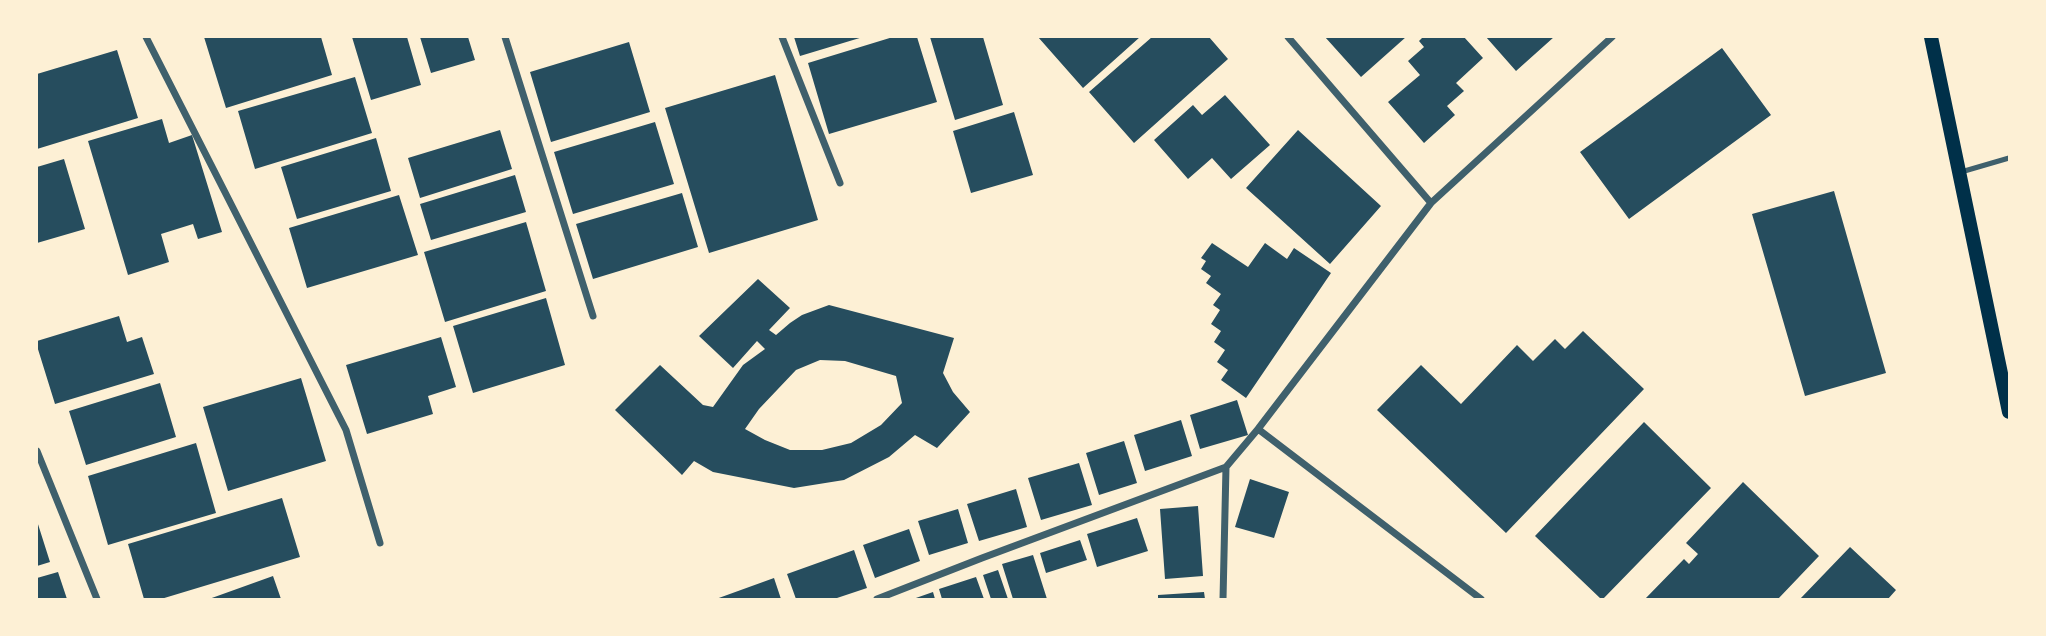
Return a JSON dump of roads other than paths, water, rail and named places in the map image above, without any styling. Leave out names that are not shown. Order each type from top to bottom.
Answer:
[{"type":"main road","points":[[1931,37],[2009,412]]},
{"type":"street","points":[[146,37],[346,430],[380,543]]},
{"type":"street","points":[[505,37],[593,316]]},
{"type":"street","points":[[782,37],[840,183]]},
{"type":"street","points":[[1288,37],[1431,202]]},
{"type":"street","points":[[877,599],[1227,467],[1431,202],[1612,37]]},
{"type":"street","points":[[1258,429],[1481,599]]},
{"type":"street","points":[[37,451],[97,599]]},
{"type":"street","points":[[1223,599],[1227,467]]},
{"type":"lane","points":[[1961,172],[2009,158]]}]
